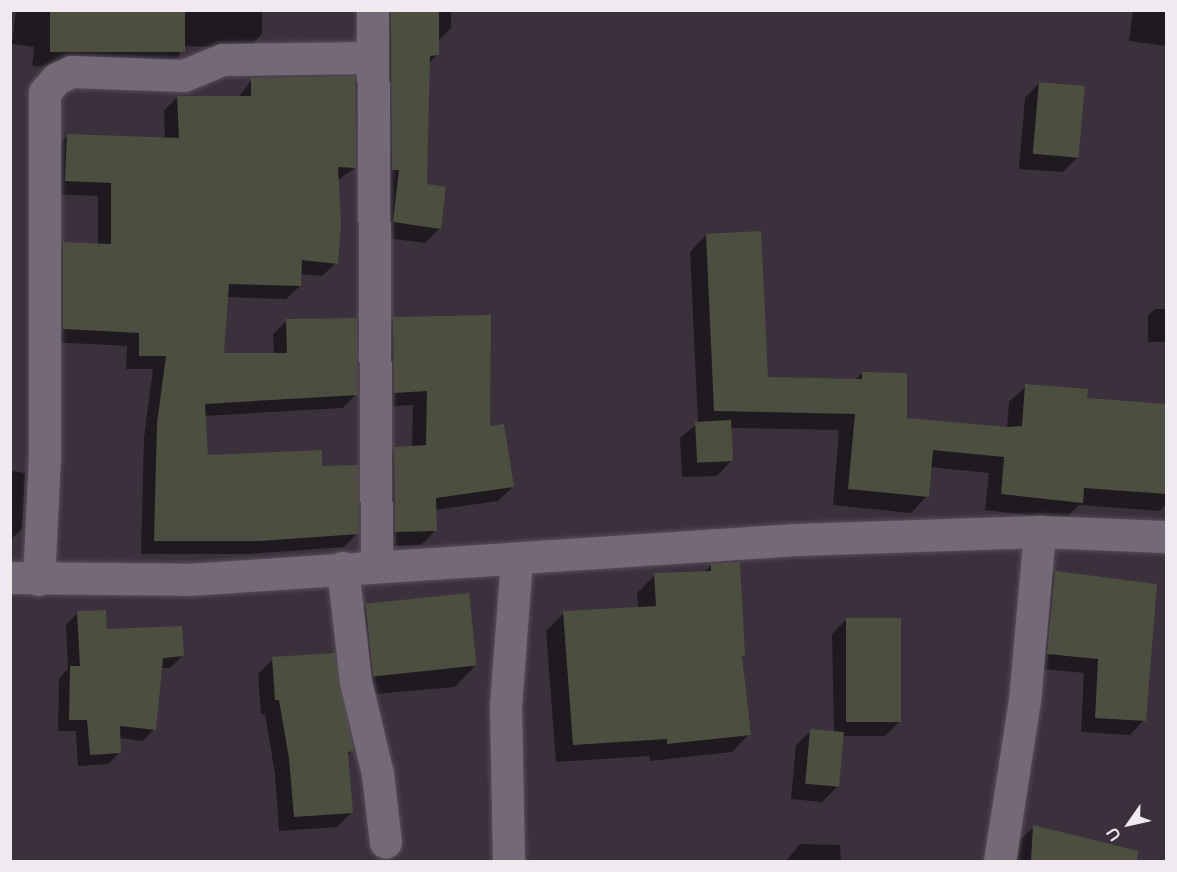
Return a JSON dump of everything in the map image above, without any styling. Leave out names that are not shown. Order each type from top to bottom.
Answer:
[{"type":"street","points":[[373,10],[377,567]]},
{"type":"street","points":[[372,58],[223,60],[184,76],[72,72],[57,79],[45,93],[45,457],[25,579],[188,580],[343,568],[517,560],[598,551],[786,540],[1040,532],[1167,537]]},
{"type":"street","points":[[1000,861],[1025,701],[1040,532]]},
{"type":"street","points":[[509,861],[506,706],[517,560]]},
{"type":"street","points":[[343,568],[356,682],[378,774],[386,843]]},
{"type":"building","points":[[50,10],[185,10],[185,52],[50,52]]},
{"type":"building","points":[[391,10],[439,10],[439,55],[430,56],[427,184],[446,187],[441,229],[393,222],[399,170],[392,170]]},
{"type":"building","points":[[355,76],[356,168],[338,167],[341,226],[338,264],[302,260],[301,286],[229,284],[224,353],[287,353],[286,319],[357,318],[358,395],[205,404],[208,455],[322,450],[322,466],[358,465],[359,534],[260,541],[154,541],[157,423],[166,356],[139,356],[139,333],[63,329],[63,242],[111,244],[111,183],[65,181],[67,134],[179,138],[177,96],[251,96],[251,78]]},
{"type":"building","points":[[1039,82],[1085,86],[1079,158],[1033,154]]},
{"type":"building","points":[[761,231],[768,377],[862,379],[862,372],[907,373],[907,418],[1007,427],[1022,426],[1025,384],[1088,389],[1087,398],[1167,404],[1167,494],[1084,488],[1083,503],[1001,494],[1004,457],[933,450],[929,497],[848,489],[855,414],[714,411],[706,234]]},
{"type":"building","points":[[491,315],[490,426],[504,424],[514,487],[436,498],[437,531],[395,532],[394,447],[426,445],[427,391],[394,393],[393,317]]},
{"type":"building","points":[[731,420],[733,461],[697,463],[695,422]]},
{"type":"building","points":[[740,562],[745,656],[742,656],[751,735],[667,744],[667,739],[573,745],[563,611],[656,606],[654,573],[711,571],[711,564]]},
{"type":"building","points":[[1055,571],[1157,584],[1146,721],[1095,718],[1098,659],[1047,654]]},
{"type":"building","points":[[469,593],[477,666],[373,676],[366,604]]},
{"type":"building","points":[[106,610],[107,629],[182,626],[184,656],[163,658],[156,730],[120,726],[121,753],[90,755],[87,720],[69,720],[70,666],[80,666],[77,611]]},
{"type":"building","points":[[846,618],[901,618],[901,722],[846,722]]},
{"type":"building","points":[[335,653],[354,751],[348,752],[353,813],[294,817],[289,758],[279,700],[275,700],[272,657]]},
{"type":"building","points":[[810,729],[844,732],[839,787],[805,784]]},
{"type":"building","points":[[1033,825],[1138,851],[1137,861],[1031,861]]}]
